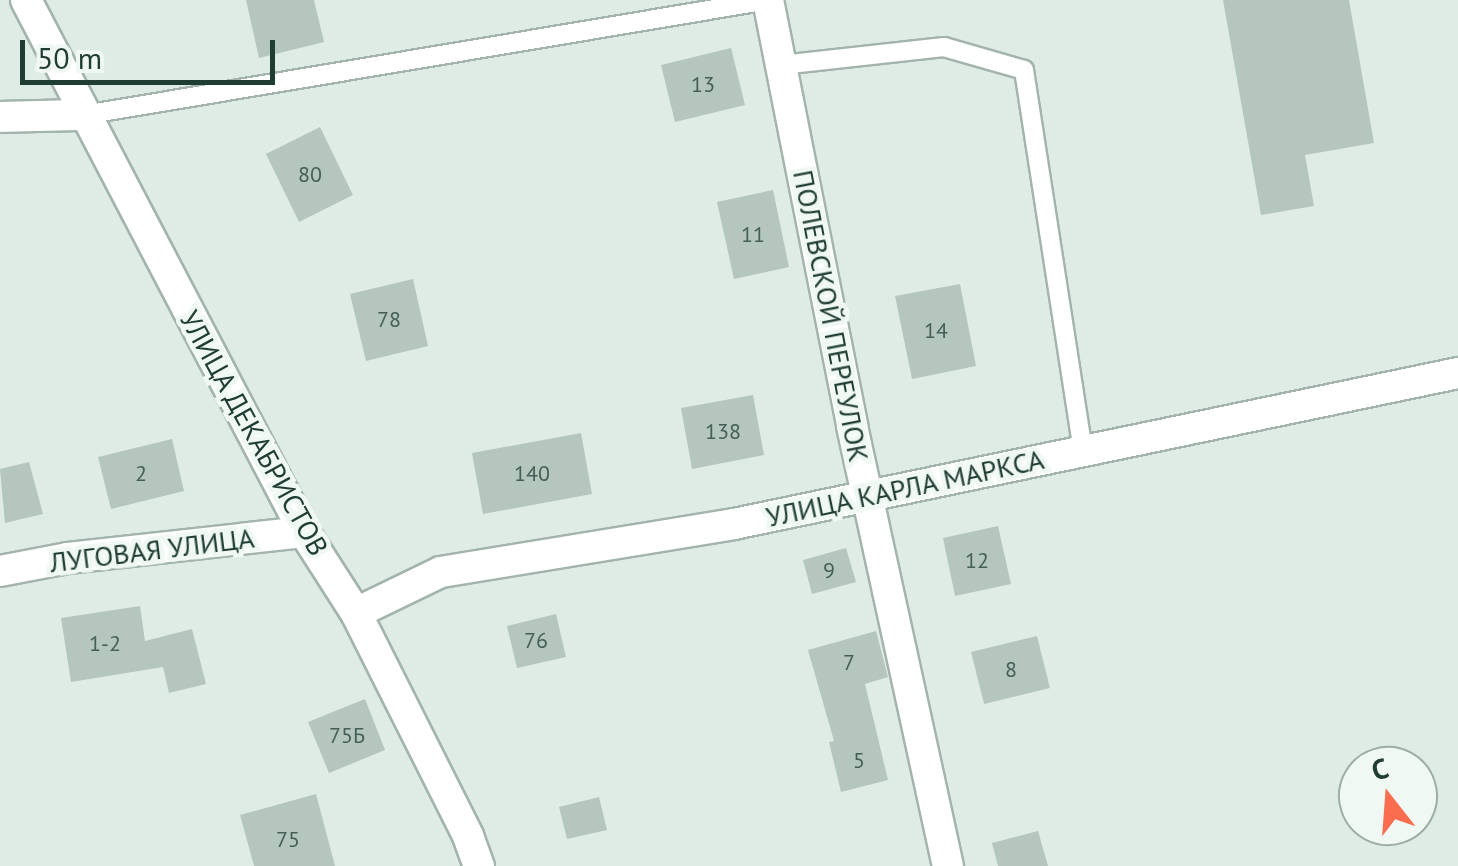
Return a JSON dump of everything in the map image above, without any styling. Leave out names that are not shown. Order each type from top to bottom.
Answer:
[{"type":"street","name":"УЛИЦА ДЕКАБРИСТОВ","points":[[26,0],[304,532],[356,614],[468,836],[479,866]]},
{"type":"street","name":"ПОЛЕВСКОЙ ПЕРЕУЛОК","points":[[768,0],[867,494],[948,866]]},
{"type":"street","points":[[0,117],[84,115]]},
{"type":"street","name":"УЛИЦА КАРЛА МАРКСА","points":[[356,614],[441,572],[734,524],[1458,372]]},
{"type":"street","name":"ЛУГОВАЯ УЛИЦА","points":[[0,571],[68,558],[304,532]]},
{"type":"lane","points":[[84,115],[768,0]]},
{"type":"lane","points":[[781,64],[944,47],[1024,70],[1083,450]]},
{"type":"building","points":[[246,0],[314,0],[324,42],[259,58]]},
{"type":"building","points":[[1223,0],[1349,0],[1374,143],[1305,155],[1314,206],[1261,215]]},
{"type":"building","points":[[731,48],[745,105],[675,122],[661,65]]},
{"type":"building","points":[[320,127],[353,195],[299,222],[266,154]]},
{"type":"building","points":[[773,190],[789,267],[734,279],[717,202]]},
{"type":"building","points":[[413,279],[428,346],[366,361],[350,294]]},
{"type":"building","points":[[960,284],[976,366],[912,379],[895,296]]},
{"type":"building","points":[[753,395],[764,455],[692,469],[681,408]]},
{"type":"building","points":[[581,433],[592,494],[483,514],[472,453]]},
{"type":"building","points":[[172,439],[184,491],[111,509],[98,457]]},
{"type":"building","points":[[29,462],[43,514],[5,523],[0,469]]},
{"type":"building","points":[[998,526],[1011,584],[955,596],[943,538]]},
{"type":"building","points":[[846,548],[856,582],[812,594],[803,560]]},
{"type":"building","points":[[140,606],[145,641],[192,629],[206,684],[169,693],[163,667],[71,682],[61,618]]},
{"type":"building","points":[[556,614],[566,657],[517,668],[507,626]]},
{"type":"building","points":[[876,631],[888,677],[865,684],[888,780],[841,792],[829,742],[834,741],[808,650]]},
{"type":"building","points":[[1037,636],[1050,688],[984,704],[971,652]]},
{"type":"building","points":[[365,699],[385,750],[329,773],[308,722]]},
{"type":"building","points":[[316,794],[335,866],[254,866],[240,815]]},
{"type":"building","points":[[599,797],[607,830],[567,839],[559,807]]},
{"type":"building","points":[[1038,831],[1048,866],[998,866],[992,843]]}]
